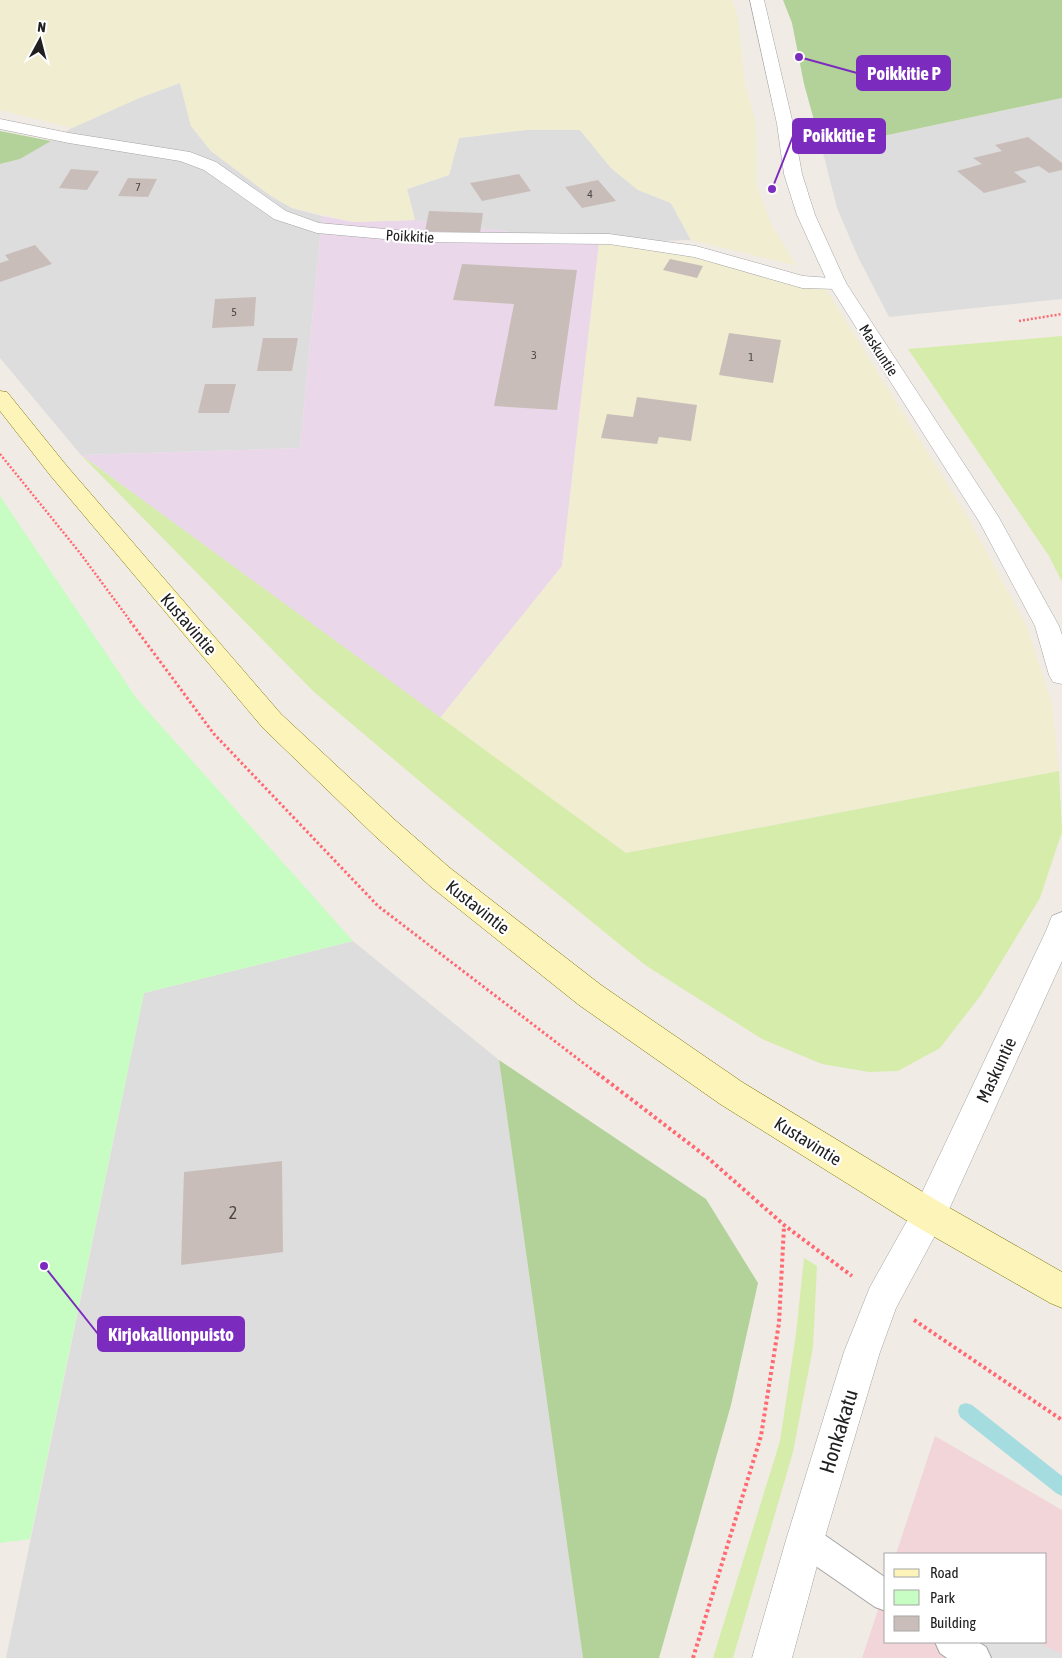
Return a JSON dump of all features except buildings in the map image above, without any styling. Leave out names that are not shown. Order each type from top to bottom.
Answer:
[{"type":"main road","name":"Kustavintie","points":[[0,398],[58,470],[272,721],[433,871],[590,995],[731,1093],[929,1215],[1062,1291]]},
{"type":"street","name":"Maskuntie","points":[[757,0],[785,124],[793,174],[806,215],[837,283],[990,521],[1047,626],[1062,675]]},
{"type":"street","name":"Poikkitie","points":[[0,124],[69,138],[184,156],[210,166],[280,215],[317,228],[418,237],[609,239],[696,252],[802,282],[837,283]]},
{"type":"street","name":"Maskuntie","points":[[929,1215],[1061,931],[1062,925]]},
{"type":"street","name":"Honkakatu","points":[[772,1658],[805,1540],[862,1352],[882,1298],[929,1215]]},
{"type":"lane","points":[[805,1540],[884,1595]]},
{"type":"lane","points":[[952,1643],[975,1658]]},
{"type":"path","points":[[1019,321],[1062,314]]},
{"type":"path","points":[[693,1658],[762,1436],[779,1323],[784,1226]]},
{"type":"shaded area","points":[[0,0],[732,0],[738,18],[745,83],[756,124],[757,185],[771,224],[797,266],[691,240],[671,203],[638,190],[611,168],[580,130],[525,130],[459,138],[449,175],[407,189],[415,220],[353,222],[292,208],[271,196],[211,151],[191,126],[180,83],[139,98],[72,128],[0,110]]},
{"type":"shaded area","points":[[180,83],[191,126],[211,151],[271,196],[292,208],[322,216],[300,448],[81,455],[0,358],[0,164],[20,159],[72,128],[139,98]]},
{"type":"shaded area","points":[[1062,98],[1062,299],[889,317],[858,257],[837,208],[822,149]]},
{"type":"shaded area","points":[[525,130],[580,130],[611,168],[638,190],[671,203],[691,240],[599,243],[415,220],[407,189],[449,175],[459,138]]},
{"type":"shaded area","points":[[322,216],[353,222],[415,220],[599,243],[562,566],[440,718],[81,455],[300,448]]},
{"type":"shaded area","points":[[599,243],[691,254],[797,287],[826,289],[969,519],[1027,627],[1052,703],[1059,771],[626,853],[440,718],[562,566]]},
{"type":"shaded area","points":[[353,941],[499,1060],[583,1658],[6,1658],[144,993]]},
{"type":"shaded area","points":[[935,1436],[1062,1510],[1062,1658],[862,1658],[884,1592],[884,1643],[1047,1643],[1047,1553],[896,1553]]},
{"type":"shaded area","points":[[967,1643],[1039,1643],[1062,1654],[1062,1658],[963,1658]]},
{"type":"green space","points":[[783,0],[1062,0],[1062,98],[822,149],[804,84],[792,23]]},
{"type":"green space","points":[[0,131],[51,141],[20,159],[0,164]]},
{"type":"green space","points":[[1062,336],[1062,582],[1049,556],[908,349]]},
{"type":"green space","points":[[81,455],[626,853],[1059,771],[1062,832],[1040,898],[981,995],[940,1048],[898,1071],[869,1072],[822,1064],[762,1039],[645,965],[436,795],[314,692]]},
{"type":"green space","points":[[0,496],[137,699],[353,941],[144,993],[30,1539],[0,1543]]},
{"type":"green space","points":[[499,1060],[706,1199],[758,1283],[731,1405],[659,1658],[583,1658]]},
{"type":"green space","points":[[804,1258],[817,1266],[813,1347],[793,1452],[733,1658],[713,1658],[780,1441],[796,1334]]},
{"type":"waterway","points":[[966,1411],[1062,1487]]},
{"type":"place","name":"Poikkitie P","points":[[799,57]]},
{"type":"place","name":"Poikkitie E","points":[[772,189]]},
{"type":"place","name":"Kirjokallionpuisto","points":[[44,1266]]}]
